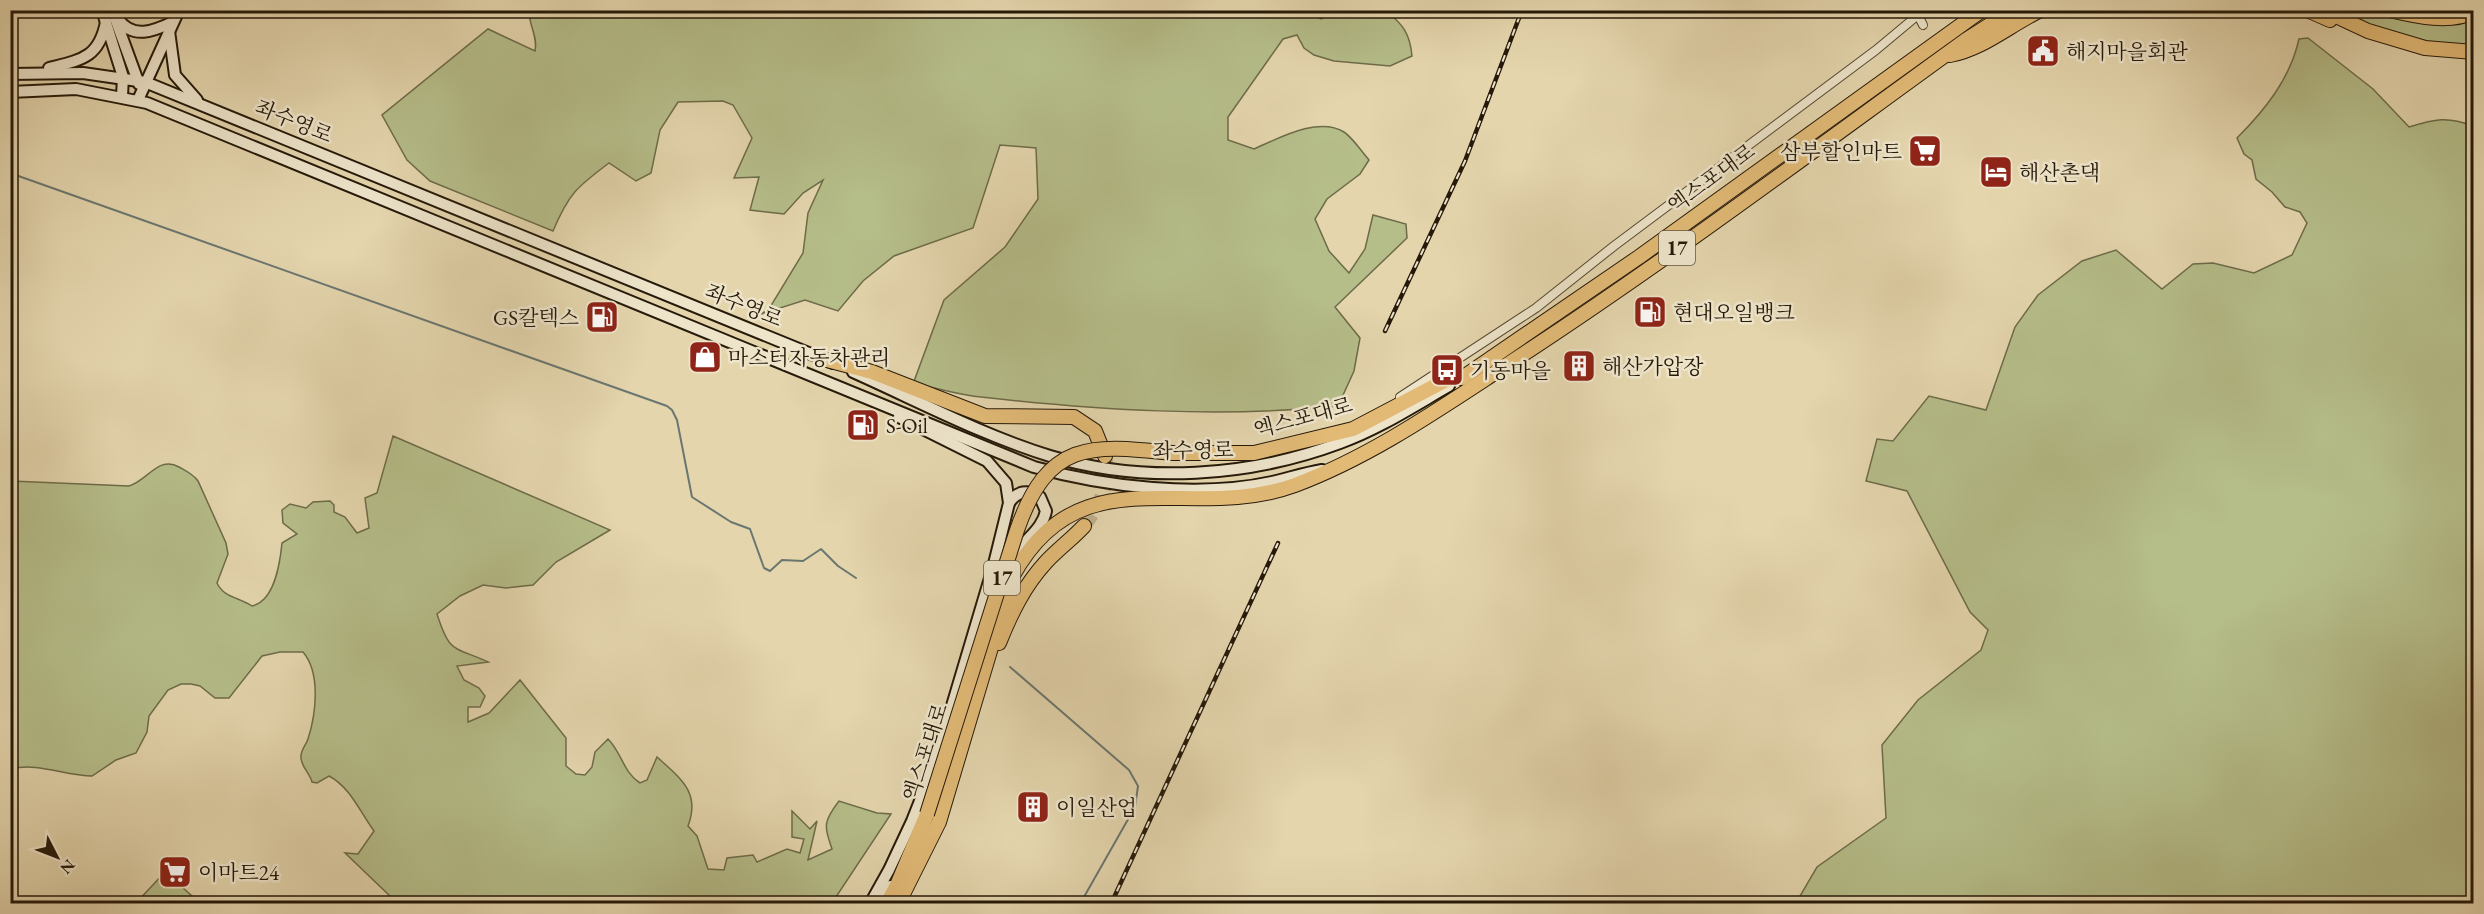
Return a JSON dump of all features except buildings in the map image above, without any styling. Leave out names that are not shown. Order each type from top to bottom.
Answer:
[{"type":"highway","name":"엑스포대로","points":[[898,903],[939,822],[983,681],[988,651],[1012,577],[1029,552],[1047,533],[1084,506],[1120,498],[1203,499],[1246,496],[1295,485],[1375,449],[1538,346],[1942,57],[2013,10]]},
{"type":"highway","points":[[1942,57],[1971,49],[2041,10]]},
{"type":"highway","points":[[2307,10],[2368,31],[2474,60]]},
{"type":"highway","points":[[2323,10],[2368,31]]},
{"type":"highway","points":[[2390,10],[2443,18],[2464,16],[2474,11]]},
{"type":"highway","points":[[2423,10],[2454,14],[2474,11]]},
{"type":"highway","name":"엑스포대로","points":[[886,903],[927,814],[1020,522],[1038,483],[1058,464],[1095,448],[1108,447],[1172,453],[1254,453],[1353,429],[1443,376],[1462,378],[1639,257],[1974,13]]},
{"type":"highway","points":[[2425,48],[2474,52]]},
{"type":"highway","points":[[827,360],[872,372],[985,416],[1074,417],[1086,422],[1095,431],[1105,456]]},
{"type":"highway","points":[[983,681],[1022,593],[1046,562],[1084,526]]},
{"type":"highway","points":[[908,903],[939,822]]},
{"type":"street","points":[[102,10],[123,77],[122,96]]},
{"type":"street","points":[[113,10],[121,23],[135,32],[151,32],[171,26]]},
{"type":"street","points":[[113,10],[142,82]]},
{"type":"street","points":[[138,100],[142,82],[179,10]]},
{"type":"street","points":[[1391,402],[1443,376],[1536,308],[1614,246],[1876,50],[1921,13],[1923,25]]},
{"type":"street","points":[[28,72],[87,57],[101,41],[106,22]]},
{"type":"street","points":[[171,26],[175,75],[203,105]]},
{"type":"street","name":"좌수영로","points":[[10,74],[83,73],[123,77],[142,82],[827,360],[988,434],[1052,456],[1096,466],[1174,473],[1225,471],[1250,467],[1340,443],[1396,417],[1462,378]]},
{"type":"street","name":"좌수영로","points":[[10,92],[76,89],[138,100],[221,131],[880,402],[1007,457],[1043,469],[1096,481],[1156,488],[1204,489],[1272,482],[1330,468]]},
{"type":"street","points":[[870,903],[889,870],[928,783],[993,568],[1010,503],[1006,483],[987,461],[898,417],[880,402]]},
{"type":"street","points":[[1010,503],[1019,493],[1029,492],[1043,500],[1046,511],[1042,523],[1014,556],[1012,577]]},
{"type":"street","points":[[879,903],[909,855]]},
{"type":"green space","points":[[1302,10],[1321,19],[1339,11],[1386,11],[1405,30],[1412,56],[1390,66],[1334,61],[1314,55],[1304,48],[1297,35],[1283,39],[1228,117],[1228,140],[1254,149],[1299,130],[1323,126],[1344,132],[1369,160],[1360,174],[1327,199],[1315,219],[1329,251],[1349,273],[1365,249],[1373,215],[1406,224],[1407,238],[1335,307],[1360,338],[1354,371],[1338,406],[1294,410],[1204,412],[1114,409],[972,396],[913,384],[944,300],[1005,247],[1038,199],[1036,148],[1000,145],[973,228],[894,256],[863,281],[838,311],[805,300],[761,314],[769,309],[803,253],[808,213],[823,180],[803,193],[784,214],[750,210],[759,177],[734,178],[752,138],[733,105],[723,101],[678,102],[660,130],[651,173],[636,181],[609,163],[589,178],[569,199],[553,231],[430,181],[407,160],[382,115],[488,29],[535,51],[529,11]]},
{"type":"green space","points":[[2307,11],[2473,11],[2473,60]]},
{"type":"green space","points":[[2308,38],[2373,89],[2409,127],[2441,120],[2473,126],[2473,903],[1802,903],[1800,896],[1817,867],[1886,818],[1882,745],[1918,700],[1981,650],[1988,630],[1970,612],[1907,491],[1866,481],[1877,439],[1893,441],[1929,396],[1986,410],[2015,327],[2038,295],[2082,261],[2116,250],[2162,289],[2193,264],[2213,263],[2254,273],[2292,255],[2307,223],[2300,212],[2285,207],[2256,179],[2252,160],[2244,154],[2237,138],[2283,81],[2299,39]]},
{"type":"green space","points":[[393,436],[610,530],[556,562],[533,585],[506,588],[483,585],[460,596],[437,614],[450,643],[460,651],[488,662],[457,666],[464,680],[479,688],[485,696],[480,707],[468,707],[468,722],[489,713],[520,680],[566,738],[566,766],[576,774],[585,775],[592,767],[595,752],[608,739],[634,779],[640,783],[647,780],[657,757],[680,779],[690,795],[692,804],[688,826],[697,836],[708,869],[724,870],[727,858],[753,855],[757,862],[787,849],[800,853],[804,839],[792,837],[792,811],[810,829],[817,821],[808,860],[832,849],[826,824],[839,801],[877,813],[891,814],[832,903],[394,903],[392,898],[345,853],[358,854],[374,831],[354,800],[329,776],[317,783],[312,782],[302,763],[301,754],[311,729],[315,706],[315,682],[309,661],[303,652],[280,652],[262,656],[229,698],[215,698],[200,686],[191,684],[181,684],[168,690],[149,716],[147,732],[136,753],[116,760],[92,776],[31,767],[11,769],[11,481],[129,486],[159,466],[172,464],[179,467],[198,481],[226,543],[228,554],[217,583],[224,592],[252,606],[260,603],[271,589],[278,570],[282,543],[297,534],[283,523],[282,510],[290,504],[306,508],[313,502],[330,501],[334,505],[334,512],[345,517],[357,533],[369,528],[365,498],[377,493]]},
{"type":"green space","points":[[165,872],[200,903],[136,903]]},
{"type":"waterway","points":[[10,173],[667,406],[677,420],[692,497],[731,522],[750,529],[764,568],[770,571],[782,560],[803,561],[821,549],[838,566],[856,578]]},
{"type":"waterway","points":[[1010,667],[1129,770],[1138,786],[1135,807],[1080,904]]},
{"type":"tunnel","points":[[1084,526],[1103,493],[1106,476],[1105,456]]},
{"type":"railway","points":[[1385,331],[1465,161],[1522,10]]},
{"type":"railway","points":[[1111,904],[1278,543]]},
{"type":"place","name":"해지마을회관","points":[[2043,51]]},
{"type":"place","name":"삼부할인마트","points":[[1925,151]]},
{"type":"place","name":"해산촌댁","points":[[1996,172]]},
{"type":"place","name":"현대오일뱅크","points":[[1650,312]]},
{"type":"place","name":"GS칼텍스","points":[[602,317]]},
{"type":"place","name":"마스터자동차관리","points":[[705,357]]},
{"type":"place","name":"해산가압장","points":[[1579,366]]},
{"type":"place","name":"기동마을","points":[[1447,370]]},
{"type":"place","name":"S-Oil","points":[[863,425]]},
{"type":"place","name":"이일산업","points":[[1033,807]]},
{"type":"place","name":"이마트24","points":[[175,872]]}]
